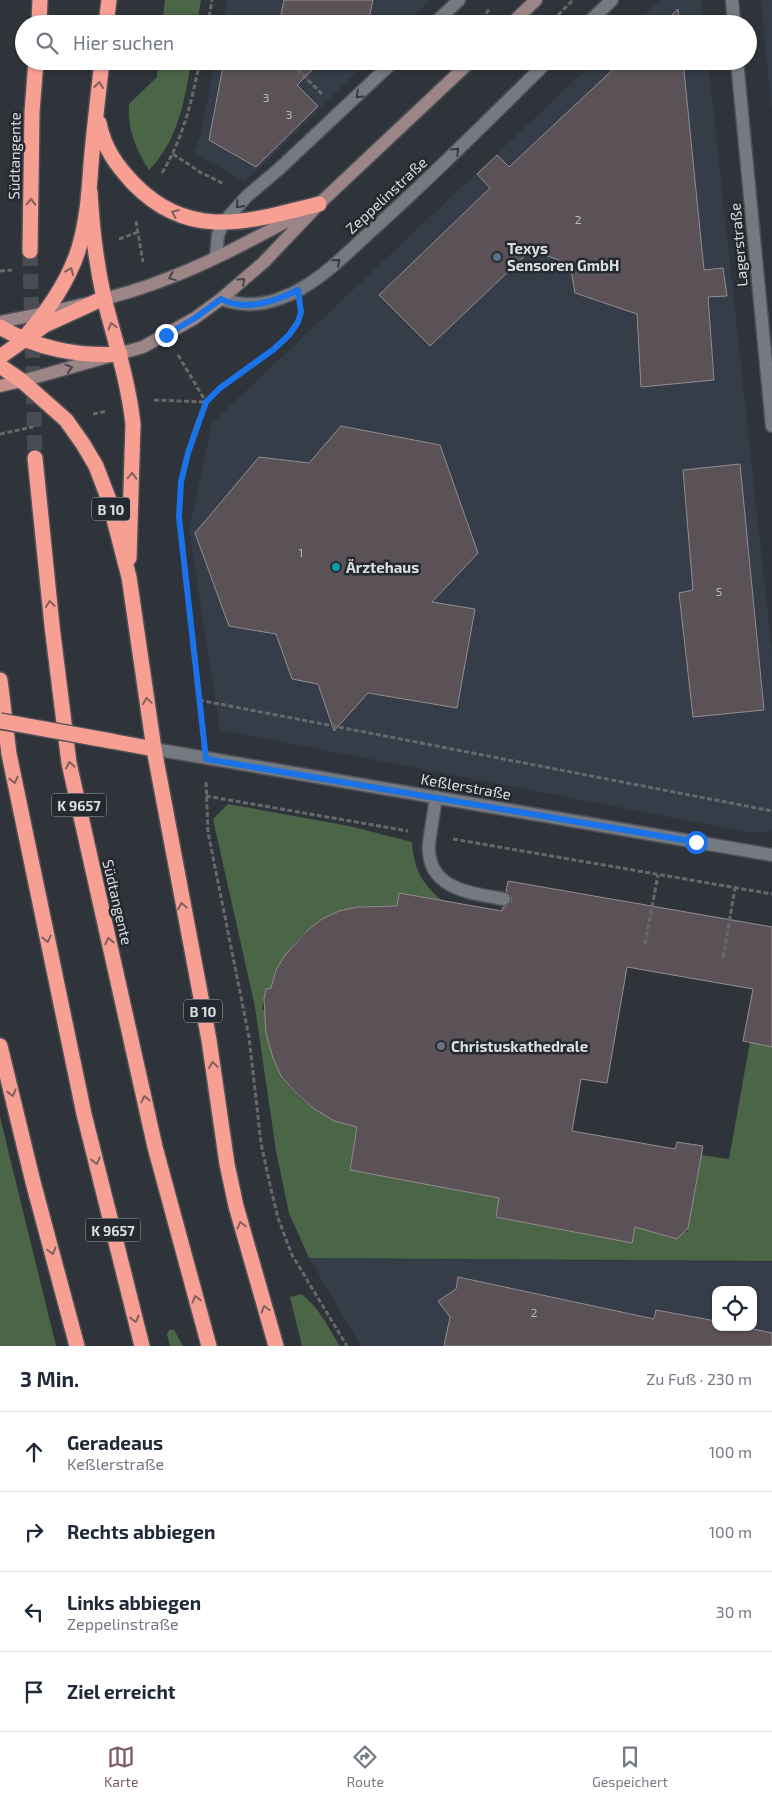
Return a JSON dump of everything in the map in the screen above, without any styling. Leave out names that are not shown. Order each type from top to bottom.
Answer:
[{"type":"highway","points":[[39,15],[40,0]]},
{"type":"highway","points":[[107,15],[109,0]]},
{"type":"highway","name":"Südtangente","points":[[30,251],[32,112],[35,70]]},
{"type":"highway","points":[[24,338],[46,312],[60,290],[78,252],[90,192],[101,70]]},
{"type":"highway","points":[[96,109],[102,138],[120,170],[144,194],[163,208],[182,217],[223,223],[258,218],[319,204]]},
{"type":"highway","points":[[90,192],[94,247],[104,298],[127,378],[133,424],[129,577]]},
{"type":"highway","points":[[0,356],[45,325],[104,298]]},
{"type":"highway","points":[[0,327],[24,338],[58,349],[101,355],[120,354]]},
{"type":"highway","points":[[0,366],[22,382]]},
{"type":"highway","name":"B 10","points":[[22,382],[66,420],[96,466],[109,500],[129,577],[154,749],[209,1040],[226,1164],[276,1346]]},
{"type":"highway","name":"Südtangente","points":[[36,458],[52,626],[69,763],[155,1147],[209,1346]]},
{"type":"highway","name":"K 9657","points":[[0,680],[8,754],[82,1104],[142,1346]]},
{"type":"highway","points":[[0,721],[154,749]]},
{"type":"highway","points":[[0,1046],[33,1182],[77,1346]]},
{"type":"main road","points":[[0,386],[22,382]]},
{"type":"street","points":[[443,15],[459,0]]},
{"type":"street","points":[[520,15],[536,0]]},
{"type":"street","points":[[596,15],[612,0]]},
{"type":"street","points":[[732,0],[733,15]]},
{"type":"street","points":[[216,257],[218,235],[223,223],[247,196],[279,169],[384,70]]},
{"type":"street","points":[[22,382],[143,347],[195,318],[221,299],[264,262],[319,204],[461,70]]},
{"type":"street","name":"Zeppelinstraße","points":[[221,299],[236,304],[250,304],[281,298],[298,290],[333,266],[388,217],[539,70]]},
{"type":"street","name":"Lagerstraße","points":[[738,70],[772,426]]},
{"type":"street","points":[[0,322],[104,298],[170,278],[216,257],[319,204]]},
{"type":"street","name":"Keßlerstraße","points":[[154,749],[772,855]]},
{"type":"street","points":[[436,797],[429,845],[432,866],[440,878],[465,891],[504,900]]},
{"type":"path","points":[[210,15],[212,0]]},
{"type":"path","points":[[567,5],[573,0]]},
{"type":"path","points":[[144,194],[160,176],[173,154],[188,114],[198,70]]},
{"type":"path","points":[[298,70],[340,112]]},
{"type":"path","points":[[298,290],[301,312],[298,322],[289,335],[274,349],[220,388],[206,402],[188,453],[181,482],[179,517],[206,759],[208,832],[250,1037],[261,1143],[278,1218],[292,1255],[310,1288],[347,1346]]},
{"type":"path","points":[[156,400],[206,402]]},
{"type":"path","points":[[0,434],[26,428]]},
{"type":"path","points":[[199,700],[772,811]]},
{"type":"path","points":[[206,796],[772,894]]},
{"type":"path","points":[[645,944],[658,874]]},
{"type":"path","points":[[723,958],[736,888]]},
{"type":"shaded area","points":[[227,0],[431,0],[415,15],[224,15]]},
{"type":"shaded area","points":[[660,0],[701,0],[703,15],[644,15]]},
{"type":"shaded area","points":[[761,0],[772,0],[772,114]]},
{"type":"shaded area","points":[[213,70],[359,70],[245,182],[193,152],[200,138]]},
{"type":"shaded area","points":[[585,70],[709,70],[772,652],[772,830],[770,832],[747,832],[220,730],[189,530],[212,423]]},
{"type":"shaded area","points":[[309,1258],[772,1262],[772,1346],[361,1346]]},
{"type":"green space","points":[[165,0],[201,0],[198,15],[163,15]]},
{"type":"green space","points":[[157,70],[189,70],[179,119],[167,146],[149,170],[133,138],[129,122],[129,104],[157,77]]},
{"type":"green space","points":[[228,804],[349,826],[412,842],[420,875],[429,888],[443,901],[399,893],[396,907],[357,907],[327,917],[314,925],[292,946],[276,973],[271,988],[266,989],[262,1010],[265,1010],[267,1033],[279,1071],[301,1099],[335,1119],[357,1127],[350,1170],[499,1198],[496,1217],[632,1242],[636,1222],[687,1232],[701,1155],[729,1159],[750,1042],[772,1047],[772,1261],[309,1258],[289,1213],[276,1151],[255,1007],[213,819]]},
{"type":"green space","points":[[0,1117],[56,1346],[0,1346]]},
{"type":"green space","points":[[301,1294],[313,1304],[340,1346],[302,1346],[290,1297]]},
{"type":"green space","points":[[169,1330],[174,1330],[183,1346],[170,1346],[167,1335]]},
{"type":"building","points":[[284,0],[373,0],[370,15],[281,15]]},
{"type":"building","points":[[678,9],[679,15],[672,15]]},
{"type":"building","points":[[222,70],[312,70],[297,85],[318,106],[256,167],[209,140]]},
{"type":"building","points":[[612,70],[684,70],[704,270],[723,268],[727,296],[708,297],[714,380],[641,387],[637,314],[575,293],[570,264],[531,250],[430,346],[379,295],[490,188],[477,174],[497,155],[509,167]]},
{"type":"building","name":"Ärztehaus","points":[[341,426],[440,445],[478,553],[432,602],[475,609],[457,708],[368,693],[334,731],[318,684],[292,679],[276,634],[229,626],[195,533],[259,457],[309,463]]},
{"type":"building","points":[[740,464],[764,710],[693,717],[679,593],[693,590],[683,470]]},
{"type":"building","name":"Christuskathedrale","points":[[508,881],[772,927],[772,1047],[743,1041],[753,989],[627,967],[607,1083],[581,1079],[572,1131],[675,1149],[677,1142],[703,1146],[688,1228],[677,1239],[635,1227],[632,1243],[496,1217],[499,1198],[350,1170],[357,1127],[334,1121],[313,1108],[281,1076],[273,1058],[266,1033],[264,999],[266,989],[271,988],[276,970],[285,955],[308,930],[322,919],[339,911],[358,907],[397,906],[399,893],[502,911],[503,907],[512,901],[511,896],[506,891]]},
{"type":"building","points":[[458,1277],[654,1319],[656,1310],[712,1320],[712,1331],[757,1330],[772,1333],[772,1346],[444,1346],[450,1317],[438,1301],[456,1289]]},
{"type":"tunnel","points":[[30,251],[35,458]]},
{"type":"place","name":"Texys Sensoren GmbH","points":[[497,257]]},
{"type":"place","name":"Ärztehaus","points":[[336,567]]},
{"type":"place","name":"Christuskathedrale","points":[[441,1046]]},
{"type":"route","points":[[166,335],[195,318],[221,299],[236,304],[250,304],[281,298],[298,290],[301,312],[298,322],[289,335],[274,349],[210,396],[206,402],[188,453],[181,482],[179,517],[183,564],[206,759],[696,842]]}]
